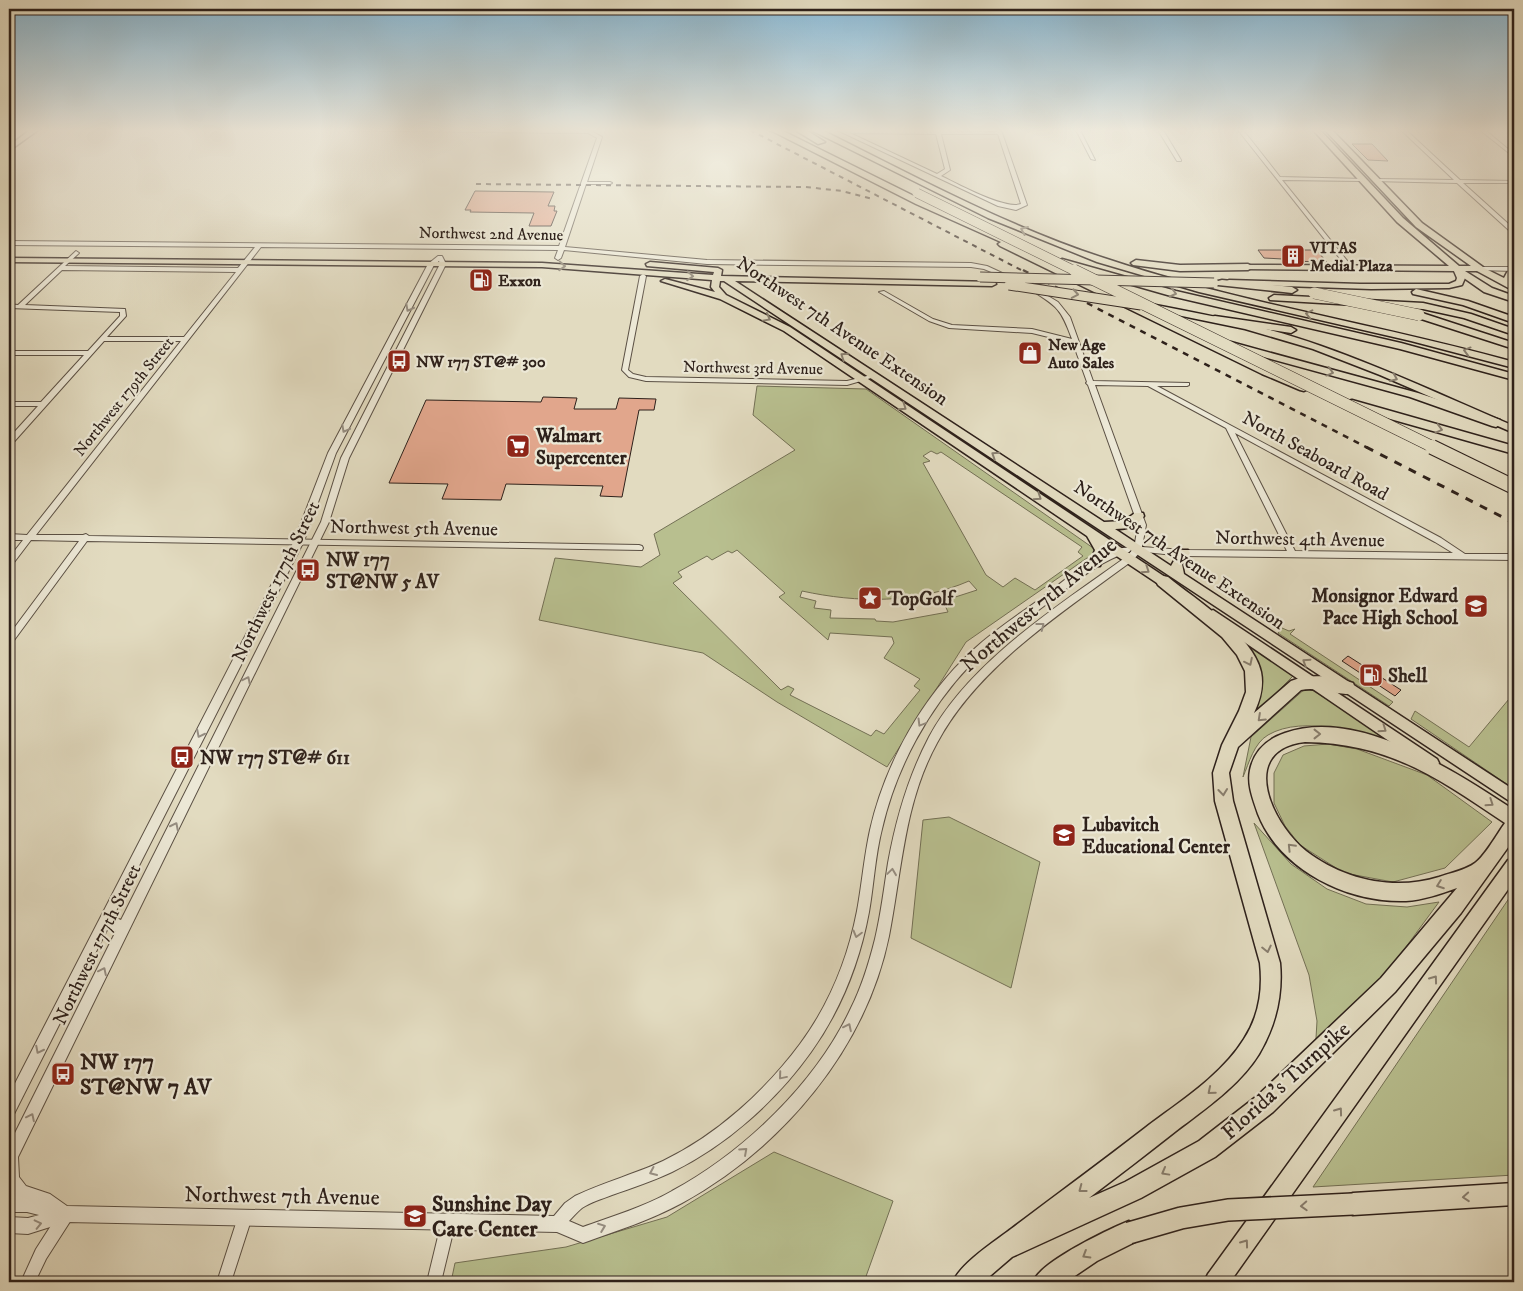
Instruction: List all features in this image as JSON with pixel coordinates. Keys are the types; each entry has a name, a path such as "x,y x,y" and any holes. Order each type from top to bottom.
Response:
{"highway":[{"path":"899,190 994,236 1052,258 1141,285 1428,353 1514,377"},
{"path":"915,190 1514,480"},
{"path":"916,190 1514,487"},
{"path":"940,190 1002,220 1120,267 1191,287 1438,344 1514,364"},
{"path":"994,236 1003,244 1266,372 1315,392 1370,410 1514,450"},
{"path":"1069,248 1252,294 1303,301 1390,303 1423,306 1467,316 1514,332"},
{"path":"1117,260 1174,268 1248,268"},
{"path":"1456,269 1514,289"},
{"path":"1456,269 1488,290 1514,300"},
{"path":"1480,269 1514,289"},
{"path":"1514,269 1508,277 1514,284"},
{"path":"1218,282 1314,293 1419,315 1514,346"},
{"path":"1216,319 1403,351 1428,353"},
{"path":"1166,323 1247,350 1414,396 1496,423"},
{"path":"1004,1249 1219,1084 1252,1046 1269,1007 1272,985 1270,963 1224,801 1221,772 1230,745 1247,712 1254,692 1254,671 1243,651 1226,633 1163,581"},
{"path":"1230,745 1296,685 1314,681 1347,688"},
{"path":"1485,867 1432,888 1405,892 1376,890 1350,884 1323,872 1304,859 1276,832 1263,808 1257,785 1260,763 1272,746 1291,736 1319,734 1350,736 1415,758 1466,787 1514,820"},
{"name":"Florida's Turnpike","path":"965,1282 1004,1249 1132,1190 1199,1154 1265,1104 1388,985 1485,867 1514,825"},
{"path":"1216,1282 1514,866"},
{"path":"1044,1282 1089,1253 1129,1233 1181,1218 1228,1210 1514,1194"}],"main road":[{"path":"717,274 980,277 1363,286 1453,286 1460,281 1456,269 1407,227 1372,190"},
{"path":"1385,190 1419,225 1480,269"},
{"path":"1407,227 1458,259 1480,269"},
{"path":"1425,269 1437,265 1430,248"},
{"name":"Northwest 2nd Avenue","path":"9,252 246,262 558,258 717,274 726,278 992,284 1062,292 1216,319 1283,336 1346,358 1514,430"},
{"name":"Northwest 2nd Avenue","path":"9,260 431,264 442,260 606,270 717,274"},
{"path":"1248,268 1480,269"},
{"path":"606,270 643,276 723,298"},
{"name":"Northwest 7th Avenue Extension","path":"717,274 716,289 723,298 787,329 1314,681 1466,787"},
{"name":"Northwest 7th Avenue Extension","path":"726,278 1514,798"},
{"path":"767,304 760,295 760,289 764,283 774,279"},
{"path":"1363,286 1447,298 1490,310 1514,320"},
{"path":"1102,526 1127,525 1138,516"},
{"path":"1090,532 1101,550 1096,563"},
{"path":"1179,577 1176,564 1184,553"}],"street":[{"path":"558,258 581,190"},
{"path":"965,190 1007,207 1016,208 1024,205 1019,190"},
{"path":"1289,190 1351,269"},
{"path":"1468,190 1514,232"},
{"name":"Northwest 2nd Avenue","path":"9,243 562,248 707,262 971,265"},
{"name":"Northwest 179th Street","path":"9,563 258,246"},
{"name":"Northwest 177th Street","path":"10,1158 316,541 329,512 345,458 442,260 444,247"},
{"path":"20,306 76,254"},
{"path":"61,268 246,262"},
{"name":"Northwest 177th Street","path":"9,1108 299,541 332,453 431,264"},
{"path":"971,265 998,271 1021,283 1062,310 1076,342 1089,383 1142,525 1138,549"},
{"path":"1480,269 1514,269"},
{"name":"Northwest 3rd Avenue","path":"643,276 626,370 631,376 646,379 838,383 863,380 875,376"},
{"path":"882,292 931,320 951,326 1032,330 1076,342"},
{"path":"9,306 123,310 123,316 9,442"},
{"path":"102,339 186,339"},
{"path":"9,352 89,354"},
{"path":"1089,383 1187,384"},
{"name":"North Seaboard Road","path":"1152,385 1438,540 1463,556"},
{"path":"9,404 43,404"},
{"path":"1228,425 1292,554"},
{"name":"Northwest 5th Avenue","path":"9,537 639,548"},
{"path":"9,641 86,537"},
{"name":"Northwest 4th Avenue","path":"1138,549 1184,553 1514,557"},
{"name":"Northwest 7th Avenue","path":"557,1224 578,1202 679,1161 729,1128 770,1091 800,1055 832,1004 851,960 863,913 876,829 890,784 927,713 965,663 983,647 1096,563 1118,551 1138,549"},
{"name":"Northwest 7th Avenue","path":"9,1204 27,1204 66,1214 449,1220 557,1224 583,1235 687,1191 736,1159 779,1120 816,1078 846,1032 867,986 882,940 894,854 911,788 933,740 956,704 996,662 1129,559 1138,549"},
{"path":"105,921 124,927"},
{"path":"10,1158 12,1178 21,1192 45,1199 66,1214 41,1254 28,1282"},
{"name":"Northwest 7th Avenue","path":"9,1225 28,1226 66,1214"},
{"path":"224,1282 245,1217"},
{"path":"434,1282 449,1220"}],"green space":[{"path":"757,386 866,389 1096,550 1093,558 1087,558 966,642 887,767 777,702 703,653 539,620 555,558 641,567 660,555 654,534 795,450 753,415","holes":["931,451 937,454 941,452 1082,547 1078,552 1083,556 1035,590 1015,578 1003,587 986,575 923,463 930,461 923,456","737,550 785,593 779,597 828,640 830,633 892,637 894,643 884,658 920,679 914,686 920,690 884,734 876,730 871,736 790,695 794,689 788,686 781,690 673,583 682,577 678,572 707,556 712,560 728,551 732,553","969,581 977,590 943,601 948,612 893,622 876,621 875,619 830,618 831,610 814,608 816,601 800,597 802,591 844,598 886,599 928,594 949,589"]},
{"path":"1282,628 1289,631 1295,629 1290,634 1393,702 1389,706 1278,633"},
{"path":"1251,646 1293,676 1254,715 1260,680 1250,650"},
{"path":"1307,687 1399,744 1334,728 1299,726 1282,729 1268,735 1259,743 1252,754 1243,777 1251,737"},
{"path":"1514,693 1514,789 1411,719 1415,711 1469,747"},
{"path":"1328,744 1357,749 1427,775 1492,822 1445,868 1393,882 1344,873 1300,845 1285,826 1274,803 1274,773 1283,755 1304,746"},
{"path":"949,817 1040,862 1011,988 911,938 923,820"},
{"path":"1254,823 1291,864 1327,889 1366,904 1407,907 1439,902 1314,1072 1317,1021 1309,975"},
{"path":"1514,891 1514,1175 1313,1187"},
{"path":"774,1152 893,1201 864,1282 451,1282 455,1263 566,1247 667,1217"}],"building":[{"path":"475,191 554,192 548,206 555,206 554,211 557,211 551,226 529,226 534,213 470,212 471,210 465,210"},
{"name":"VITAS Medial Plaza","path":"1258,250 1316,250 1327,262 1285,261 1283,259 1264,258"},
{"name":"Walmart Supercenter","path":"543,397 577,398 574,409 616,409 619,398 656,399 654,410 639,410 622,497 600,496 603,486 506,484 501,500 442,499 448,484 389,483 426,400 541,402"},
{"name":"Shell","path":"1348,656 1401,690 1395,696 1342,661"}],"railway":[{"path":"835,190 873,199"},
{"path":"867,190 1025,272"},
{"path":"1023,270 1368,448"},
{"path":"1366,447 1514,523"}],"place":[{"name":"VITAS Medial Plaza","path":"1293,256"},
{"name":"Exxon","path":"481,280"},
{"name":"New Age Auto Sales","path":"1030,353"},
{"name":"NW 177 ST@# 300","path":"399,361"},
{"name":"Walmart Supercenter","path":"518,446"},
{"name":"NW 177 ST@NW 5 AV","path":"308,570"},
{"name":"TopGolf","path":"870,598"},
{"name":"Monsignor Edward Pace High School","path":"1476,606"},
{"name":"Shell","path":"1371,675"},
{"name":"NW 177 ST@# 611","path":"182,757"},
{"name":"Lubavitch Educational Center","path":"1064,835"},
{"name":"NW 177 ST@NW 7 AV","path":"63,1074"},
{"name":"Sunshine Day Care Center","path":"415,1216"}]}
